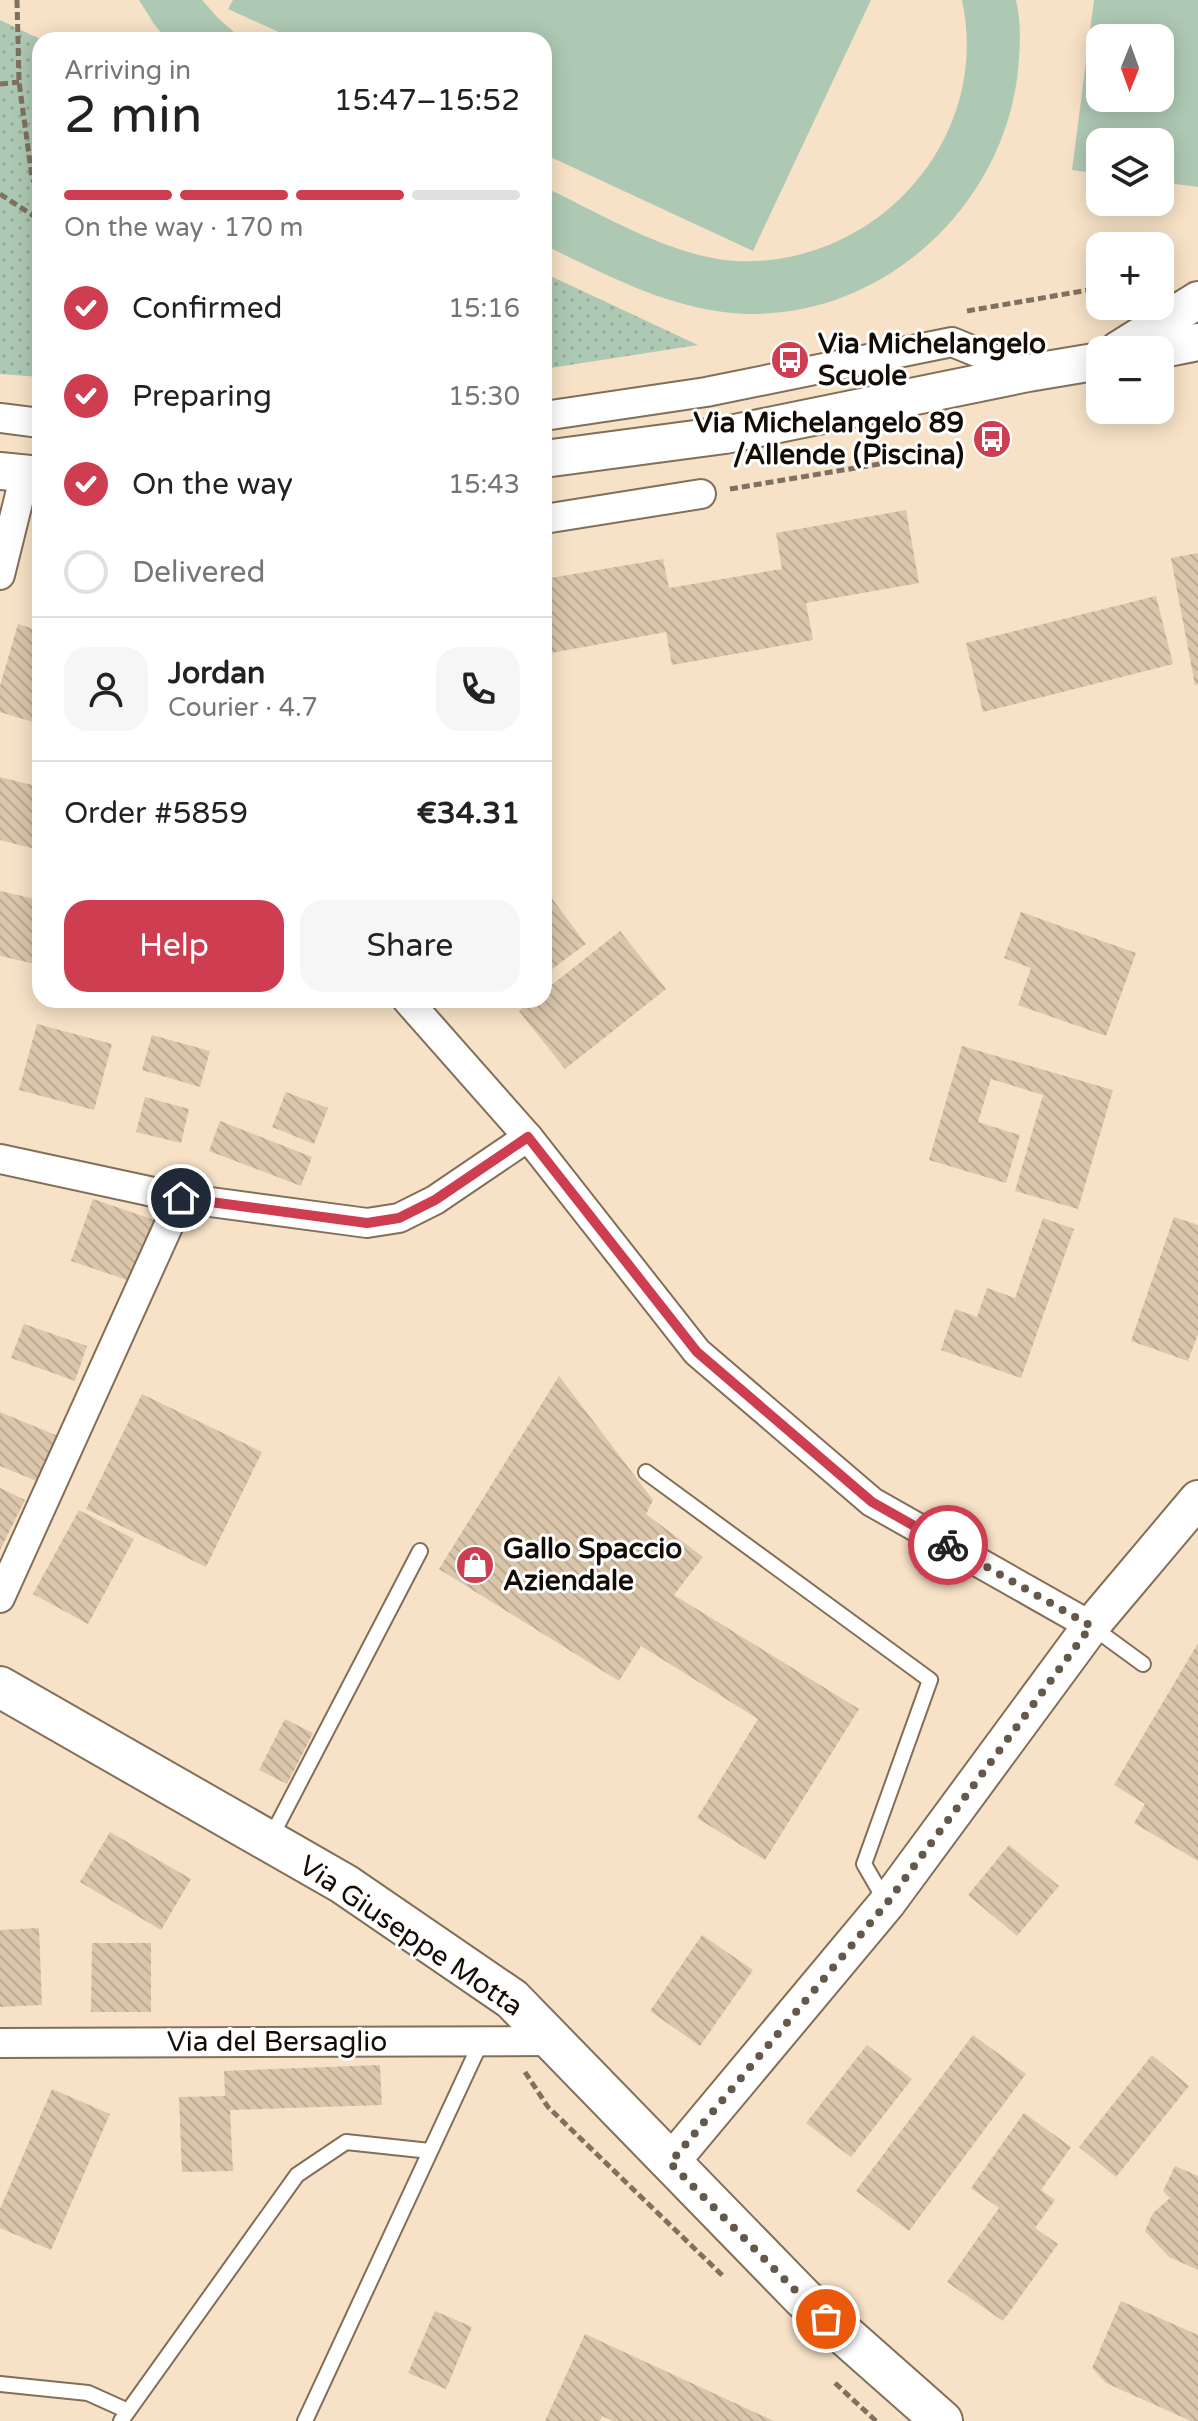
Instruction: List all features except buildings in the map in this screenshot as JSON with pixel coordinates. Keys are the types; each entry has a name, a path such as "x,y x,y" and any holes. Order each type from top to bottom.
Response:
{"main road":[{"name":"Via Giuseppe Motta","path":"0,1687 344,1884 512,1999 803,2298 942,2421"}],"street":[{"path":"1140,336 1198,300"},
{"path":"552,415 706,392 952,342 1028,373"},
{"path":"552,458 725,435 1086,363"},
{"path":"0,418 32,422"},
{"path":"0,575 22,473"},
{"path":"552,518 701,494"},
{"path":"414,1008 528,1137 697,1352 872,1502 1091,1626"},
{"path":"0,1159 181,1198 367,1223 399,1218 435,1200 528,1137"},
{"path":"0,1598 181,1198"},
{"path":"670,2163 887,1903 1091,1626 1194,1511"},
{"name":"Via del Bersaglio","path":"0,2043 554,2041"}],"lane":[{"path":"646,1472 930,1680 864,1864 887,1903"},
{"path":"269,1841 420,1551"},
{"path":"1091,1626 1143,1664"},
{"path":"305,2421 481,2042"},
{"path":"0,2384 88,2393 125,2416 297,2175 346,2142 430,2151"}],"path":[{"path":"17,0 19,82 32,177"},
{"path":"0,84 19,82"},
{"path":"0,194 32,215"},
{"path":"701,494 903,460"}],"green space":[{"path":"139,0 202,0 234,32 160,32"},
{"path":"233,0 871,0 753,251 552,158 552,32 278,32 228,9"},
{"path":"962,0 1016,0 1020,29 1017,79 1005,129 984,175 955,216 920,252 878,280 832,301 783,312 731,313 658,296 552,249 552,191 663,243 713,258 737,261 788,257 835,242 878,218 913,185 941,145 959,100 967,51"},
{"path":"1094,0 1198,0 1198,187 1174,184 1174,128 1086,128 1086,172 1072,170 1086,62 1086,112 1174,112 1174,24 1091,24"},
{"path":"0,20 32,35 32,376 0,374"},
{"path":"552,277 698,345 552,368"}],"way so far":[{"path":"826,2319 670,2163 887,1903 1091,1626 948,1545"}],"place":[{"name":"Via Michelangelo Scuole","path":"790,360"},
{"name":"Via Michelangelo 89 /Allende (Piscina)","path":"992,439"},
{"name":"Gallo Spaccio Aziendale","path":"475,1565"}],"route":[{"path":"181,1198 367,1223 399,1218 435,1200 528,1137 697,1352 872,1502 948,1545"}]}
